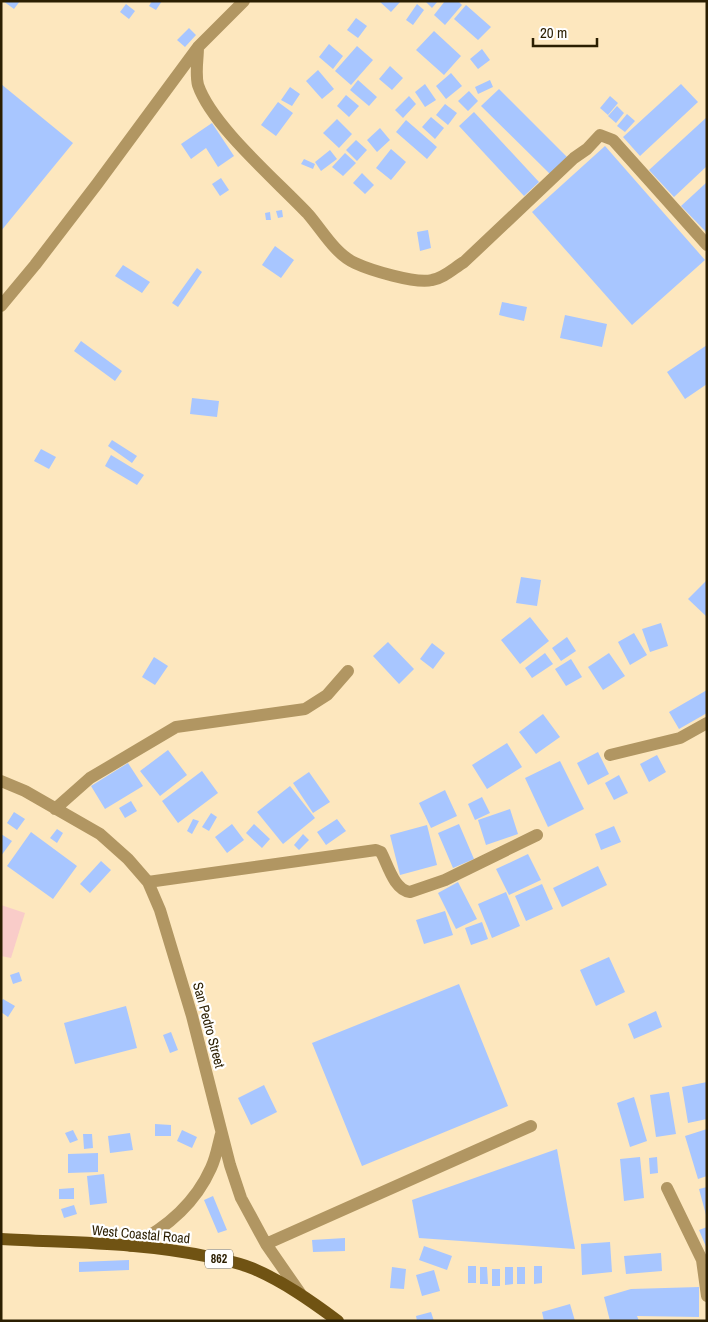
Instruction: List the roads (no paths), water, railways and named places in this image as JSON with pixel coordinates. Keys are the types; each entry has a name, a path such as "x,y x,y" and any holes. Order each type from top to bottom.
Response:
{"main road":[{"name":"West Coastal Road","path":"1,1239 131,1246 180,1251 253,1268 300,1293"},
{"name":"San Pedro Street","path":"300,1293 338,1321"}],"street":[{"path":"1,306 97,184 198,47 244,1"},
{"path":"198,47 198,84 217,117 327,236 337,251 354,263 418,281 431,281 444,275 464,262 574,158 588,149 600,136 613,140 707,246"},
{"path":"56,809 90,778 176,727 305,708 327,695 348,671"},
{"path":"610,755 680,738 707,723"},
{"name":"San Pedro Street","path":"1,781 25,791 100,834 148,882 160,910 192,1016 221,1134 241,1198 266,1244 300,1293"},
{"path":"148,882 376,850 381,852 398,886 410,892 445,880 537,835"},
{"path":"266,1244 531,1126"},
{"path":"131,1246 168,1224 192,1197 212,1167 221,1134"},
{"path":"667,1188 702,1260 707,1296"}]}
